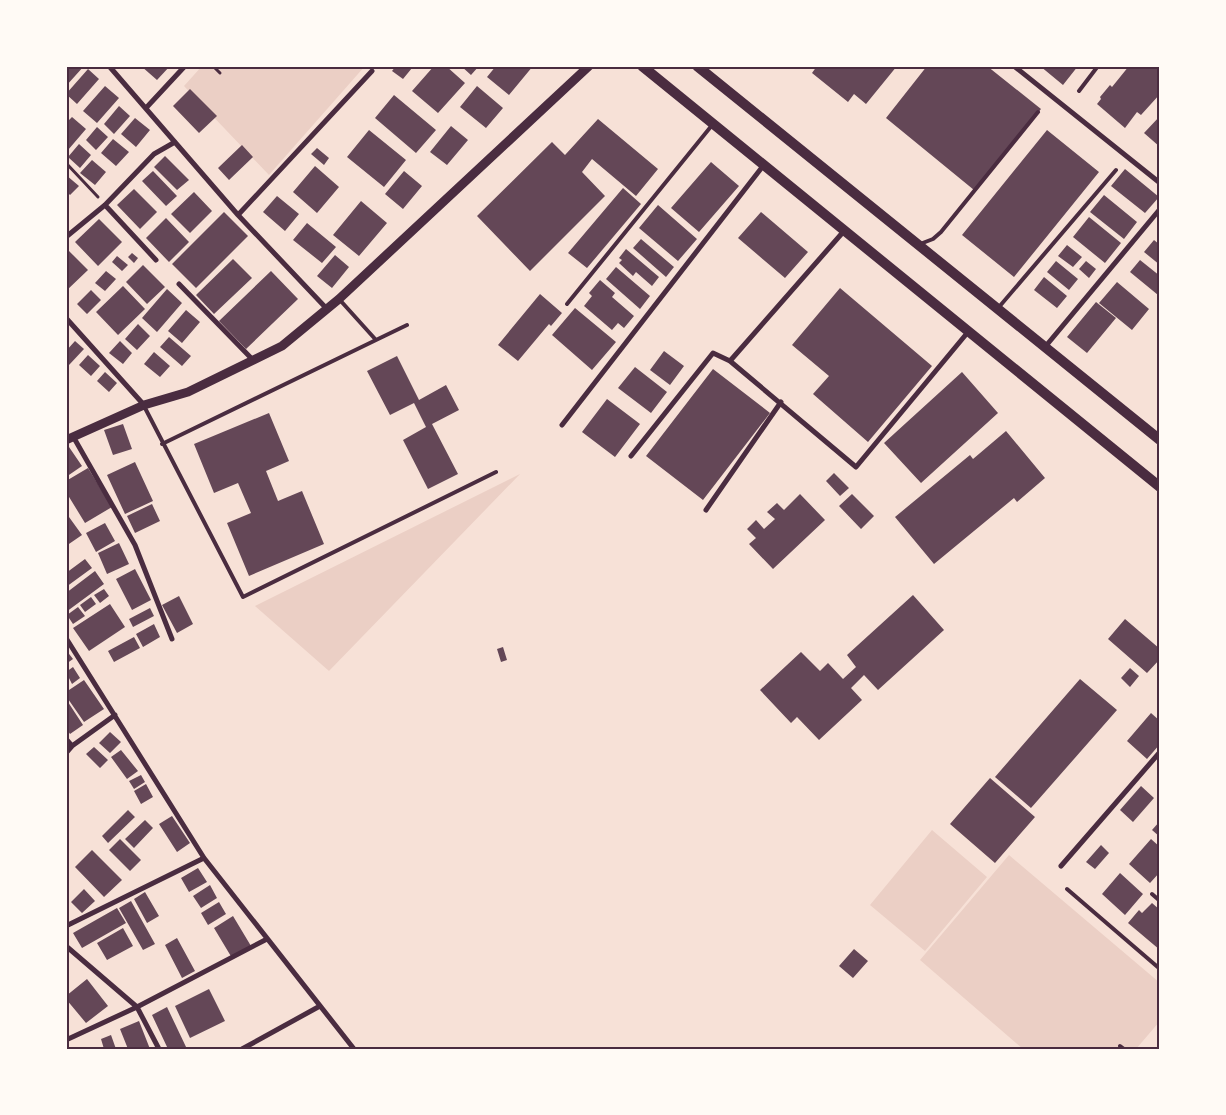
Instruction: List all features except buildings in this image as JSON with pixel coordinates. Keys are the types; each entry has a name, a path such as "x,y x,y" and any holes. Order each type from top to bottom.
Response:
{"main road":[{"path":"642,66 1160,487"},
{"path":"702,68 1160,440"}],"street":[{"path":"109,66 238,215 327,309"},
{"path":"146,108 185,66"},
{"path":"172,639 135,545 70,439 144,405 188,392 282,346 339,299 589,66"},
{"path":"1014,66 1160,183"},
{"path":"238,215 372,71"},
{"path":"66,236 105,205 154,154 175,142"},
{"path":"562,425 763,166"},
{"path":"105,205 156,260"},
{"path":"1045,347 1160,209"},
{"path":"730,361 844,231"},
{"path":"180,284 254,361"},
{"path":"66,318 144,405"},
{"path":"631,456 713,354 730,361 856,467 968,332"},
{"path":"706,510 781,402"},
{"path":"66,638 204,858 354,1049"},
{"path":"66,753 72,746 115,715"},
{"path":"66,739 72,746"},
{"path":"1061,866 1160,752"},
{"path":"66,926 204,858"},
{"path":"66,1040 137,1007 267,939"},
{"path":"66,946 137,1007 160,1049"},
{"path":"242,1049 320,1006"}],"lane":[{"path":"1078,91 1098,66"},
{"path":"918,244 933,239 941,232 1038,112"},
{"path":"566,304 713,124"},
{"path":"998,309 1116,170"},
{"path":"339,299 376,340"},
{"path":"162,444 407,325"},
{"path":"144,405 162,444 243,597 496,472"},
{"path":"1067,889 1160,969"},
{"path":"1152,894 1160,902"}],"path":[{"path":"213,66 220,73"},
{"path":"66,163 105,205"}],"shaded area":[{"path":"202,66 365,66 269,175 184,86"},
{"path":"520,474 329,671 255,606"},
{"path":"932,830 987,877 925,951 870,905"},
{"path":"1009,855 1160,983 1160,1021 1136,1049 1023,1049 920,960"}]}
